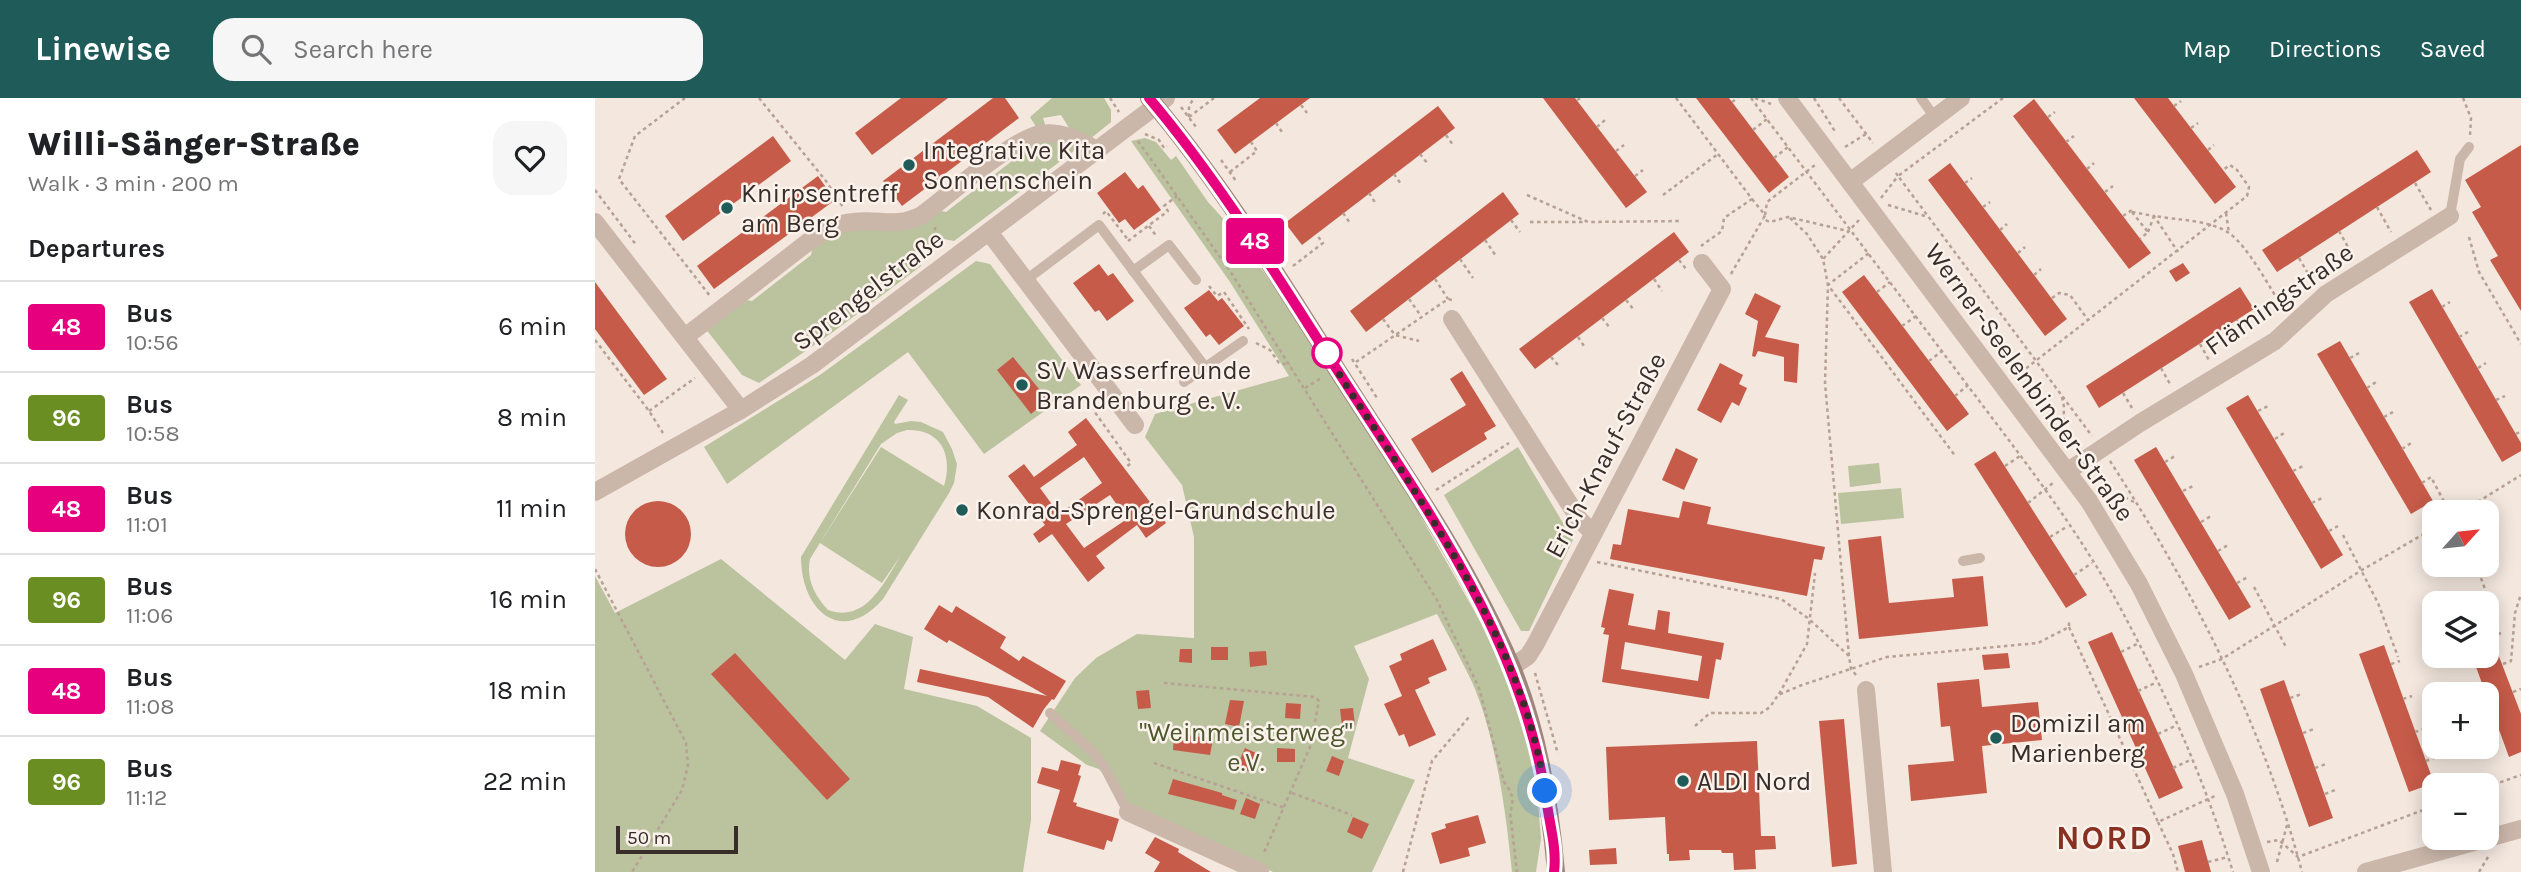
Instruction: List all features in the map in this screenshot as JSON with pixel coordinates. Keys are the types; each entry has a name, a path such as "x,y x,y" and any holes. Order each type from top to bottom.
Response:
{"main road":[{"path":"1157,101 1249,232 1431,516 1482,606 1512,667 1528,713 1542,771 1555,869"}],"street":[{"path":"1850,182 1961,98"},
{"name":"Sprengelstraße","path":"595,492 741,410 812,365 1129,127 1157,101"},
{"name":"Werner-Seelenbinder-Straße","path":"1783,106 1831,156 2004,385 2061,476 2139,584 2184,674 2216,746 2253,845 2268,870"},
{"path":"685,337 813,239 833,227 852,222 908,222 922,215 1021,141 1041,134 1073,138 1097,150"},
{"name":"Flämingstraße","path":"2061,476 2130,429 2275,341 2322,298 2444,220"},
{"path":"595,222 741,410"},
{"path":"989,232 1135,425"},
{"path":"1697,261 1722,289"},
{"name":"Erich-Knauf-Straße","path":"1512,667 1528,656 1535,645 1722,289"},
{"path":"1452,319 1579,519 1593,533"},
{"path":"1866,690 1883,872"},
{"path":"1128,812 1258,871"},
{"path":"2366,872 2521,829"}],"lane":[{"path":"1921,98 1935,118"},
{"path":"2444,220 2460,159 2469,147"},
{"path":"1026,280 1099,225 1205,367"},
{"path":"1133,271 1169,245 1196,280"},
{"path":"1184,382 1243,341"},
{"path":"1962,562 1980,558"},
{"path":"1050,713 1098,759 1128,812"}],"path":[{"path":"685,98 635,136 619,179 720,310"},
{"path":"759,98 826,181 852,222"},
{"path":"1195,98 1189,106 1189,117 1214,98"},
{"path":"1676,98 1770,222 1788,217 1849,230"},
{"path":"1732,102 1738,98"},
{"path":"1753,98 1783,106"},
{"path":"1753,98 1849,230 2046,490 2093,562 2115,598 2177,725 2233,872"},
{"path":"1839,98 1883,156"},
{"path":"1823,259 1898,176 2003,98"},
{"path":"2463,98 2471,118 2469,147"},
{"path":"2174,106 2181,101"},
{"path":"1301,105 1307,113"},
{"path":"2048,117 2055,112"},
{"path":"1753,130 1767,119"},
{"path":"1597,127 1605,120"},
{"path":"1276,123 1282,132"},
{"path":"2191,128 2198,123"},
{"path":"1129,127 1232,274 1424,578 1451,626 1479,688 1504,782 1514,803 1510,812 1517,872"},
{"path":"1722,289 1764,217 1767,202 1806,171 1866,134"},
{"path":"1446,135 1453,145"},
{"path":"2066,142 2074,136"},
{"path":"1230,172 1257,151 1251,142"},
{"path":"1616,151 1624,145"},
{"path":"2208,150 2214,145"},
{"path":"1774,158 1788,147"},
{"path":"1420,154 1428,164"},
{"path":"1663,195 1718,154"},
{"path":"2087,169 2094,163"},
{"path":"2004,385 2246,197 2249,187 2237,170 2230,165 2223,170"},
{"path":"1635,176 1643,170"},
{"path":"1394,174 1401,184"},
{"path":"1898,176 2062,396"},
{"path":"1965,183 1972,178"},
{"path":"2415,183 2444,220"},
{"path":"2105,192 2113,186"},
{"path":"1369,193 1376,204"},
{"path":"1528,195 1588,222"},
{"path":"1124,244 1168,211 1164,206 1177,196"},
{"path":"1679,260 1697,261 1722,231 1724,218 1752,199"},
{"path":"1983,207 1990,202"},
{"path":"2377,207 2400,247"},
{"path":"2123,216 2131,211"},
{"path":"2148,232 2132,212 2210,226 2229,233 2243,248 2293,325"},
{"path":"1343,213 1350,223"},
{"path":"2226,213 2229,233"},
{"path":"2140,239 2148,232 2154,216"},
{"path":"2154,216 2178,252"},
{"path":"1788,217 1807,234 1823,259 1828,285 1825,383 1851,668"},
{"path":"935,219 935,243"},
{"path":"1511,220 1520,232"},
{"path":"1530,222 1682,221"},
{"path":"2000,230 2007,224"},
{"path":"2340,232 2362,271"},
{"path":"1292,267 1322,243 1315,234"},
{"path":"2469,237 2479,272 2521,344"},
{"path":"1485,240 1496,256"},
{"path":"2018,253 2025,247"},
{"path":"1828,285 1868,253"},
{"path":"2299,258 2322,298"},
{"path":"1460,259 1473,278"},
{"path":"2034,275 2041,269"},
{"path":"1196,280 1203,278 1217,296 1224,292 1250,330 1248,338 1270,350 1279,363 1290,365"},
{"path":"1355,363 1450,299 1435,279"},
{"path":"1654,279 1662,290"},
{"path":"1877,292 1890,282"},
{"path":"1828,285 1956,457"},
{"path":"2052,298 2059,293 2070,295 2088,320"},
{"path":"1409,299 1422,317"},
{"path":"1626,300 1634,310"},
{"path":"2442,307 2451,302"},
{"path":"1902,326 1916,316"},
{"path":"1602,318 1610,328"},
{"path":"1383,319 1395,335 1419,341"},
{"path":"2237,320 2257,352"},
{"path":"2459,337 2468,332"},
{"path":"1578,337 1584,346"},
{"path":"595,340 649,411 673,449"},
{"path":"1929,361 1942,351"},
{"path":"2350,358 2359,353"},
{"path":"1552,357 1558,366"},
{"path":"2478,368 2486,363"},
{"path":"649,411 708,368"},
{"path":"2367,388 2376,383"},
{"path":"1955,396 1968,385"},
{"path":"2496,400 2505,396"},
{"path":"2258,411 2268,406"},
{"path":"2384,417 2393,412"},
{"path":"2516,434 2521,431"},
{"path":"1436,490 1524,433"},
{"path":"2275,439 2284,433"},
{"path":"2402,449 2411,443"},
{"path":"2005,466 2021,456"},
{"path":"2165,462 2175,456"},
{"path":"2293,471 2303,466"},
{"path":"2480,500 2521,475"},
{"path":"2028,503 2061,476"},
{"path":"2422,483 2431,477 2443,500"},
{"path":"2183,491 2193,486"},
{"path":"2312,503 2322,498"},
{"path":"2137,504 2195,604 2222,659 2288,822 2302,872"},
{"path":"2201,522 2211,516"},
{"path":"2050,537 2069,525"},
{"path":"2329,531 2338,526"},
{"path":"2343,535 2378,603 2399,659 2391,664"},
{"path":"2184,674 2222,659 2422,535"},
{"path":"2218,551 2228,545"},
{"path":"2074,575 2093,562"},
{"path":"1599,563 1781,599 1809,619 1849,656"},
{"path":"595,569 686,743 688,765 682,790 632,872"},
{"path":"1695,726 1710,713 1761,713 1770,707 1807,644 1815,573"},
{"path":"2237,583 2248,577"},
{"path":"2254,587 2286,646"},
{"path":"2503,664 2511,660 2515,613 2521,594"},
{"path":"2069,621 2069,627 2173,854 2178,872"},
{"path":"1778,695 1887,657 2038,643 2069,627"},
{"path":"2121,652 2138,643"},
{"path":"2138,691 2157,682"},
{"path":"1164,683 1315,697 1319,701 1310,747 1258,871"},
{"path":"2513,692 2521,689"},
{"path":"2290,698 2302,694"},
{"path":"2403,699 2412,696"},
{"path":"1402,872 1432,761 1469,717"},
{"path":"2158,734 2177,725"},
{"path":"2303,733 2314,729"},
{"path":"2415,732 2422,730"},
{"path":"2173,768 2192,759"},
{"path":"2426,761 2431,759"},
{"path":"1154,763 1285,808"},
{"path":"2315,768 2326,764"},
{"path":"2499,783 2521,775"},
{"path":"2325,794 2335,790"},
{"path":"1292,793 1352,814"},
{"path":"2158,822 2217,794 2221,806"},
{"path":"2298,857 2422,810"},
{"path":"2268,870 2282,842 2288,822"},
{"path":"2208,862 2253,845 2279,840 2298,857"}],"green space":[{"path":"1052,98 1104,98 1111,110 1111,122 1090,139 1071,131 1061,115 1043,118 1046,127 1038,130 1030,117"},
{"path":"1042,138 1078,148 954,241 944,239 923,250 921,266 759,383 742,375 705,328 741,299 752,301 811,255 813,244 832,233 937,210 946,212 1012,161 1014,152"},
{"name":"\"Weinmeisterweg\" e.V.","path":"1145,138 1156,142 1171,160 1176,156 1272,284 1404,487 1488,635 1514,696 1529,742 1536,778 1541,839 1536,872 1512,872 1503,800 1488,726 1472,682 1437,614 1354,646 1369,679 1348,758 1415,780 1372,872 1273,872 1128,805 1099,769 1087,765 1040,731 1075,678 1096,658 1137,634 1194,638 1194,537 1182,485 1145,437 1155,414 1289,376 1230,282 1131,141"},
{"path":"976,261 990,264 1081,385 984,454 908,352 727,484 704,447 820,375"},
{"path":"899,395 908,400 895,424 921,422 943,432 957,464 954,483 949,493 883,599 867,613 852,620 839,621 826,616 808,593 801,557","holes":["919,431 929,434 942,446 947,464 944,486 881,447 820,543 882,583 901,555 881,588 864,606 841,613 828,610 812,586 810,559 881,444 897,433"]},
{"path":"1518,447 1573,540 1529,631 1521,631 1444,495"},
{"path":"1879,463 1881,483 1850,487 1848,466"},
{"path":"1901,488 1904,518 1841,524 1838,493"},
{"path":"721,559 845,660 875,624 913,637 904,689 977,706 1031,738 1031,820 1023,872 595,872 595,576 615,613"}],"building":[{"path":"901,98 948,98 872,155 855,133"},
{"path":"993,98 1005,98 1019,118 902,206 883,181"},
{"path":"1260,98 1310,98 1235,154 1217,130"},
{"path":"1543,98 1575,98 1647,192 1626,208"},
{"path":"1696,98 1729,98 1789,177 1769,193"},
{"path":"2134,98 2168,98 2236,187 2215,204"},
{"path":"2034,99 2151,253 2129,269 2013,116"},
{"path":"1438,106 1455,128 1302,245 1285,223"},
{"path":"773,136 791,161 683,241 665,216"},
{"path":"2521,145 2521,311 2490,260 2498,256 2472,212 2481,207 2465,180"},
{"path":"2417,150 2431,172 2277,272 2262,250"},
{"path":"1950,163 2067,319 2045,336 1928,180"},
{"path":"1125,172 1138,189 1143,185 1161,210 1134,230 1125,219 1119,223 1097,193"},
{"path":"818,176 835,200 714,289 697,266"},
{"path":"1503,192 1519,214 1366,332 1350,311"},
{"path":"1674,232 1689,252 1535,369 1519,349"},
{"path":"2183,263 2190,273 2176,282 2169,271"},
{"path":"1099,264 1108,276 1113,273 1134,301 1107,321 1099,310 1095,312 1073,283"},
{"path":"1864,275 1969,414 1947,431 1842,292"},
{"path":"595,282 667,379 644,395 595,329"},
{"path":"2240,287 2254,309 2099,408 2086,386"},
{"path":"2432,289 2521,443 2521,451 2502,462 2409,302"},
{"path":"1209,290 1218,301 1222,298 1244,326 1219,345 1210,334 1206,337 1184,308"},
{"path":"1755,293 1781,306 1765,337 1799,344 1797,383 1784,381 1784,357 1758,351 1755,357 1752,356 1758,321 1745,314"},
{"path":"2340,341 2432,500 2422,500 2422,508 2411,514 2317,354"},
{"name":"SV Wasserfreunde Brandenburg e. V.","path":"1013,357 1048,400 1031,414 997,370"},
{"path":"1720,363 1743,375 1739,384 1747,388 1739,406 1732,402 1721,423 1697,410"},
{"path":"1462,371 1496,426 1484,433 1487,439 1432,473 1411,439 1466,405 1450,379"},
{"path":"2248,395 2343,555 2321,569 2226,408"},
{"path":"1086,418 1166,523 1146,538 1137,525 1096,556 1105,568 1088,582 1052,534 1039,543 1033,534 1045,525 1008,476 1024,464 1034,477 1077,445 1068,432","holes":["1084,457 1102,483 1059,514 1040,488","1110,495 1127,519 1084,548 1066,524"]},
{"path":"2156,447 2251,607 2229,620 2134,460"},
{"path":"1676,448 1698,459 1684,490 1662,480"},
{"path":"1995,451 2087,595 2066,608 1974,464"},
{"path":"658,501 681,511 691,534 681,557 658,567 635,557 625,534 635,511"},
{"path":"1683,501 1711,507 1707,524 1825,547 1822,560 1814,559 1807,596 1610,559 1613,544 1621,545 1628,509 1679,518"},
{"path":"1881,536 1889,603 1954,597 1952,579 1983,576 1988,626 1859,639 1848,540"},
{"path":"1609,589 1634,594 1628,625 1655,630 1658,610 1670,612 1668,633 1724,643 1721,660 1716,659 1709,699 1602,682 1609,635 1603,634 1605,628 1601,627","holes":["1625,642 1702,656 1698,681 1621,669"]},
{"path":"939,605 952,613 956,606 1006,637 1000,648 1019,661 1023,656 1066,681 1033,728 988,697 917,682 920,669 1047,696 949,640 947,643 924,629"},
{"path":"2112,632 2183,788 2159,799 2088,642"},
{"path":"1433,639 1447,670 1428,678 1430,683 1415,690 1436,735 1409,747 1404,734 1399,736 1384,704 1402,696 1389,666 1402,660 1400,654"},
{"path":"2384,645 2422,750 2422,759 2425,759 2430,773 2422,773 2422,787 2409,792 2359,654"},
{"path":"1211,647 1228,647 1228,660 1211,660"},
{"path":"1180,649 1192,649 1192,663 1179,662"},
{"path":"1266,651 1267,665 1250,667 1249,652"},
{"path":"735,653 850,779 827,800 711,674"},
{"path":"2008,653 2010,668 1984,670 1982,655"},
{"path":"2499,656 2521,714 2521,752 2509,757 2499,730 2499,682 2482,682 2476,668 2499,668"},
{"name":"Domizil am Marienberg","path":"1979,679 1982,707 2038,702 2042,740 1982,746 1987,793 1911,801 1908,765 1954,761 1950,726 1941,727 1937,683"},
{"path":"2284,680 2333,818 2309,827 2260,689"},
{"path":"1149,690 1151,708 1138,709 1136,691"},
{"path":"1230,700 1244,701 1239,727 1225,724"},
{"path":"1286,703 1301,704 1300,719 1285,718"},
{"path":"1353,708 1355,725 1342,726 1340,709"},
{"path":"1844,719 1857,864 1832,867 1819,721"},
{"path":"1174,733 1213,739 1210,755 1173,750"},
{"name":"ALDI Nord","path":"1757,741 1761,836 1775,836 1776,849 1755,850 1756,869 1734,870 1733,853 1722,853 1721,850 1689,850 1690,860 1669,861 1665,817 1609,820 1606,747"},
{"path":"1245,748 1258,754 1250,772 1237,766"},
{"path":"1277,748 1295,749 1295,762 1277,762"},
{"path":"1332,756 1344,761 1339,776 1326,771"},
{"path":"1061,760 1081,765 1078,775 1081,776 1073,802 1077,803 1076,806 1119,819 1112,842 1107,840 1104,850 1047,833 1060,790 1037,783 1042,767 1058,771"},
{"path":"1173,779 1237,800 1234,810 1168,794"},
{"path":"1246,798 1260,804 1255,819 1240,814"},
{"path":"1478,815 1486,843 1468,848 1470,856 1440,864 1431,833 1446,828 1445,824"},
{"path":"1353,817 1369,824 1362,839 1347,832"},
{"path":"1155,837 1179,849 1178,852 1211,872 1154,872 1160,862 1145,853"},
{"path":"2202,840 2211,872 2185,872 2178,846"},
{"path":"1616,848 1617,864 1590,865 1589,850"}],"bus line":[{"name":"48","path":"1149,98 1180,136 1260,249 1431,516 1482,606 1512,667 1528,713 1542,771 1554,872"}],"place":[{"name":"Integrative Kita Sonnenschein","path":"909,165"},
{"name":"Knirpsentreff am Berg","path":"727,208"},
{"name":"SV Wasserfreunde Brandenburg e. V.","path":"1022,385"},
{"name":"Konrad-Sprengel-Grundschule","path":"962,510"},
{"name":"Domizil am Marienberg","path":"1996,738"},
{"name":"ALDI Nord","path":"1683,781"}],"district":[{"name":"NORD","path":"2105,837"}],"route":[{"path":"1327,353 1431,516 1497,635 1512,667 1528,713 1545,791"}]}
